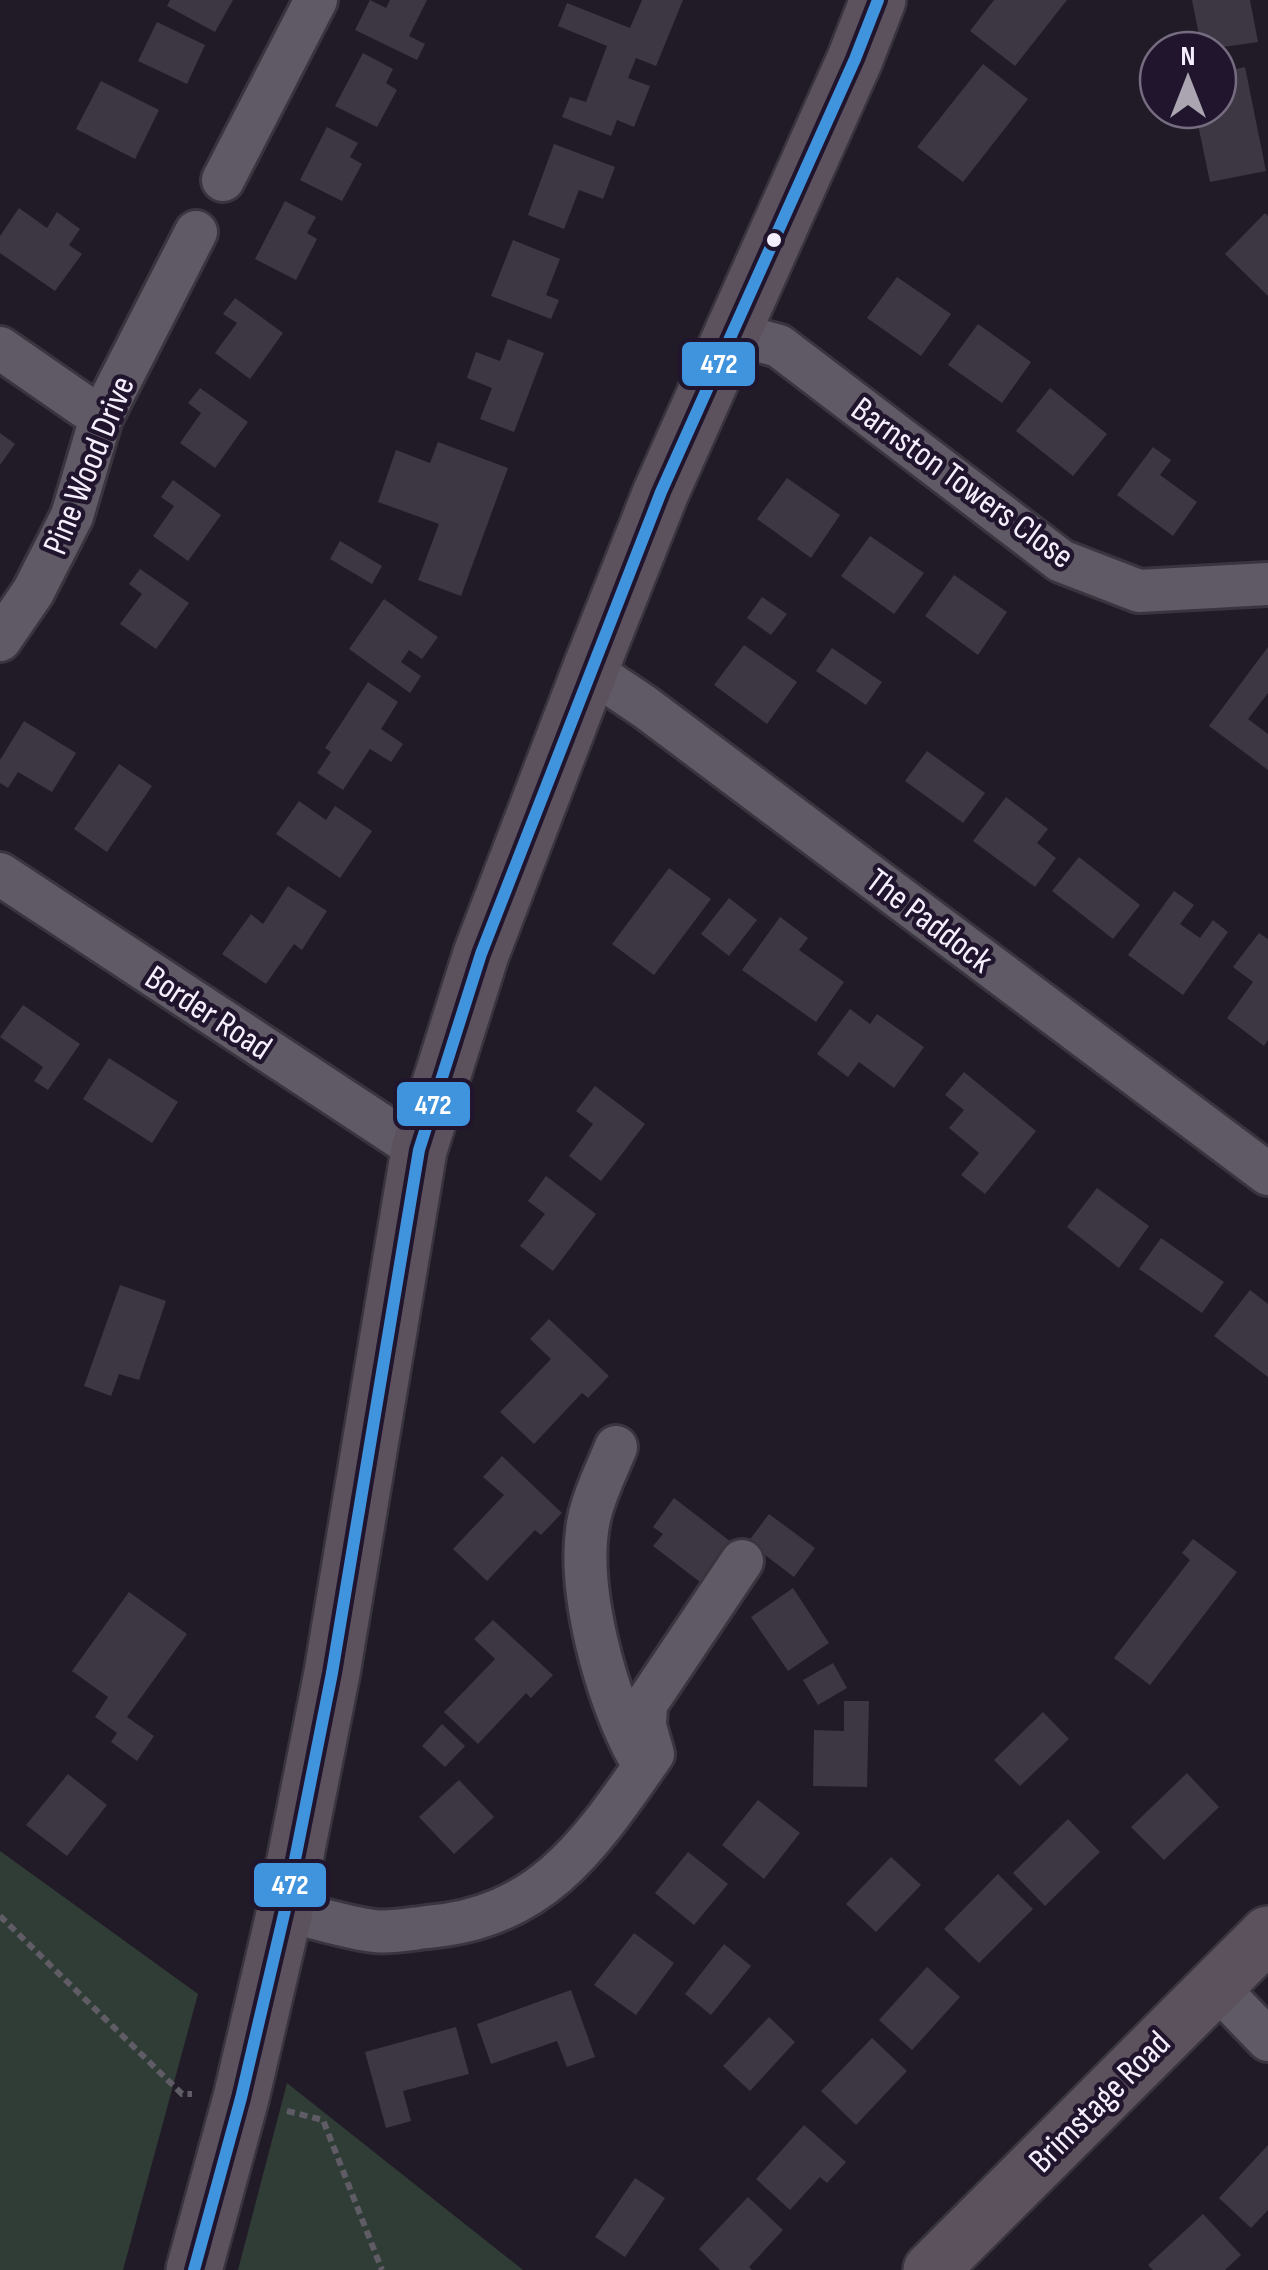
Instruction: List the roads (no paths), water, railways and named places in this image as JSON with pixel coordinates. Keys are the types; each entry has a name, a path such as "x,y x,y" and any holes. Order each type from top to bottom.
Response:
{"main road":[{"path":"194,2270 241,2098 285,1910 332,1673 418,1150 481,954 661,492 878,0"},
{"name":"Brimstage Road","path":"932,2270 1268,1934"}],"street":[{"path":"224,180 316,0"},
{"name":"Pine Wood Drive","path":"0,640 33,592 72,516 101,418 196,232"},
{"name":"Barnston Towers Close","path":"732,332 779,346 1061,562 1139,591 1268,584"},
{"path":"0,348 101,418"},
{"name":"The Paddock","path":"590,670 645,707 1268,1174"},
{"name":"Border Road","path":"0,874 418,1150"},
{"path":"616,1446 589,1517 585,1570 615,1708 649,1760"},
{"path":"285,1910 377,1932 452,1925 504,1908 546,1885 586,1847 649,1760 652,1744 644,1726 646,1704 742,1561"},
{"path":"1214,1985 1268,2040"}]}
